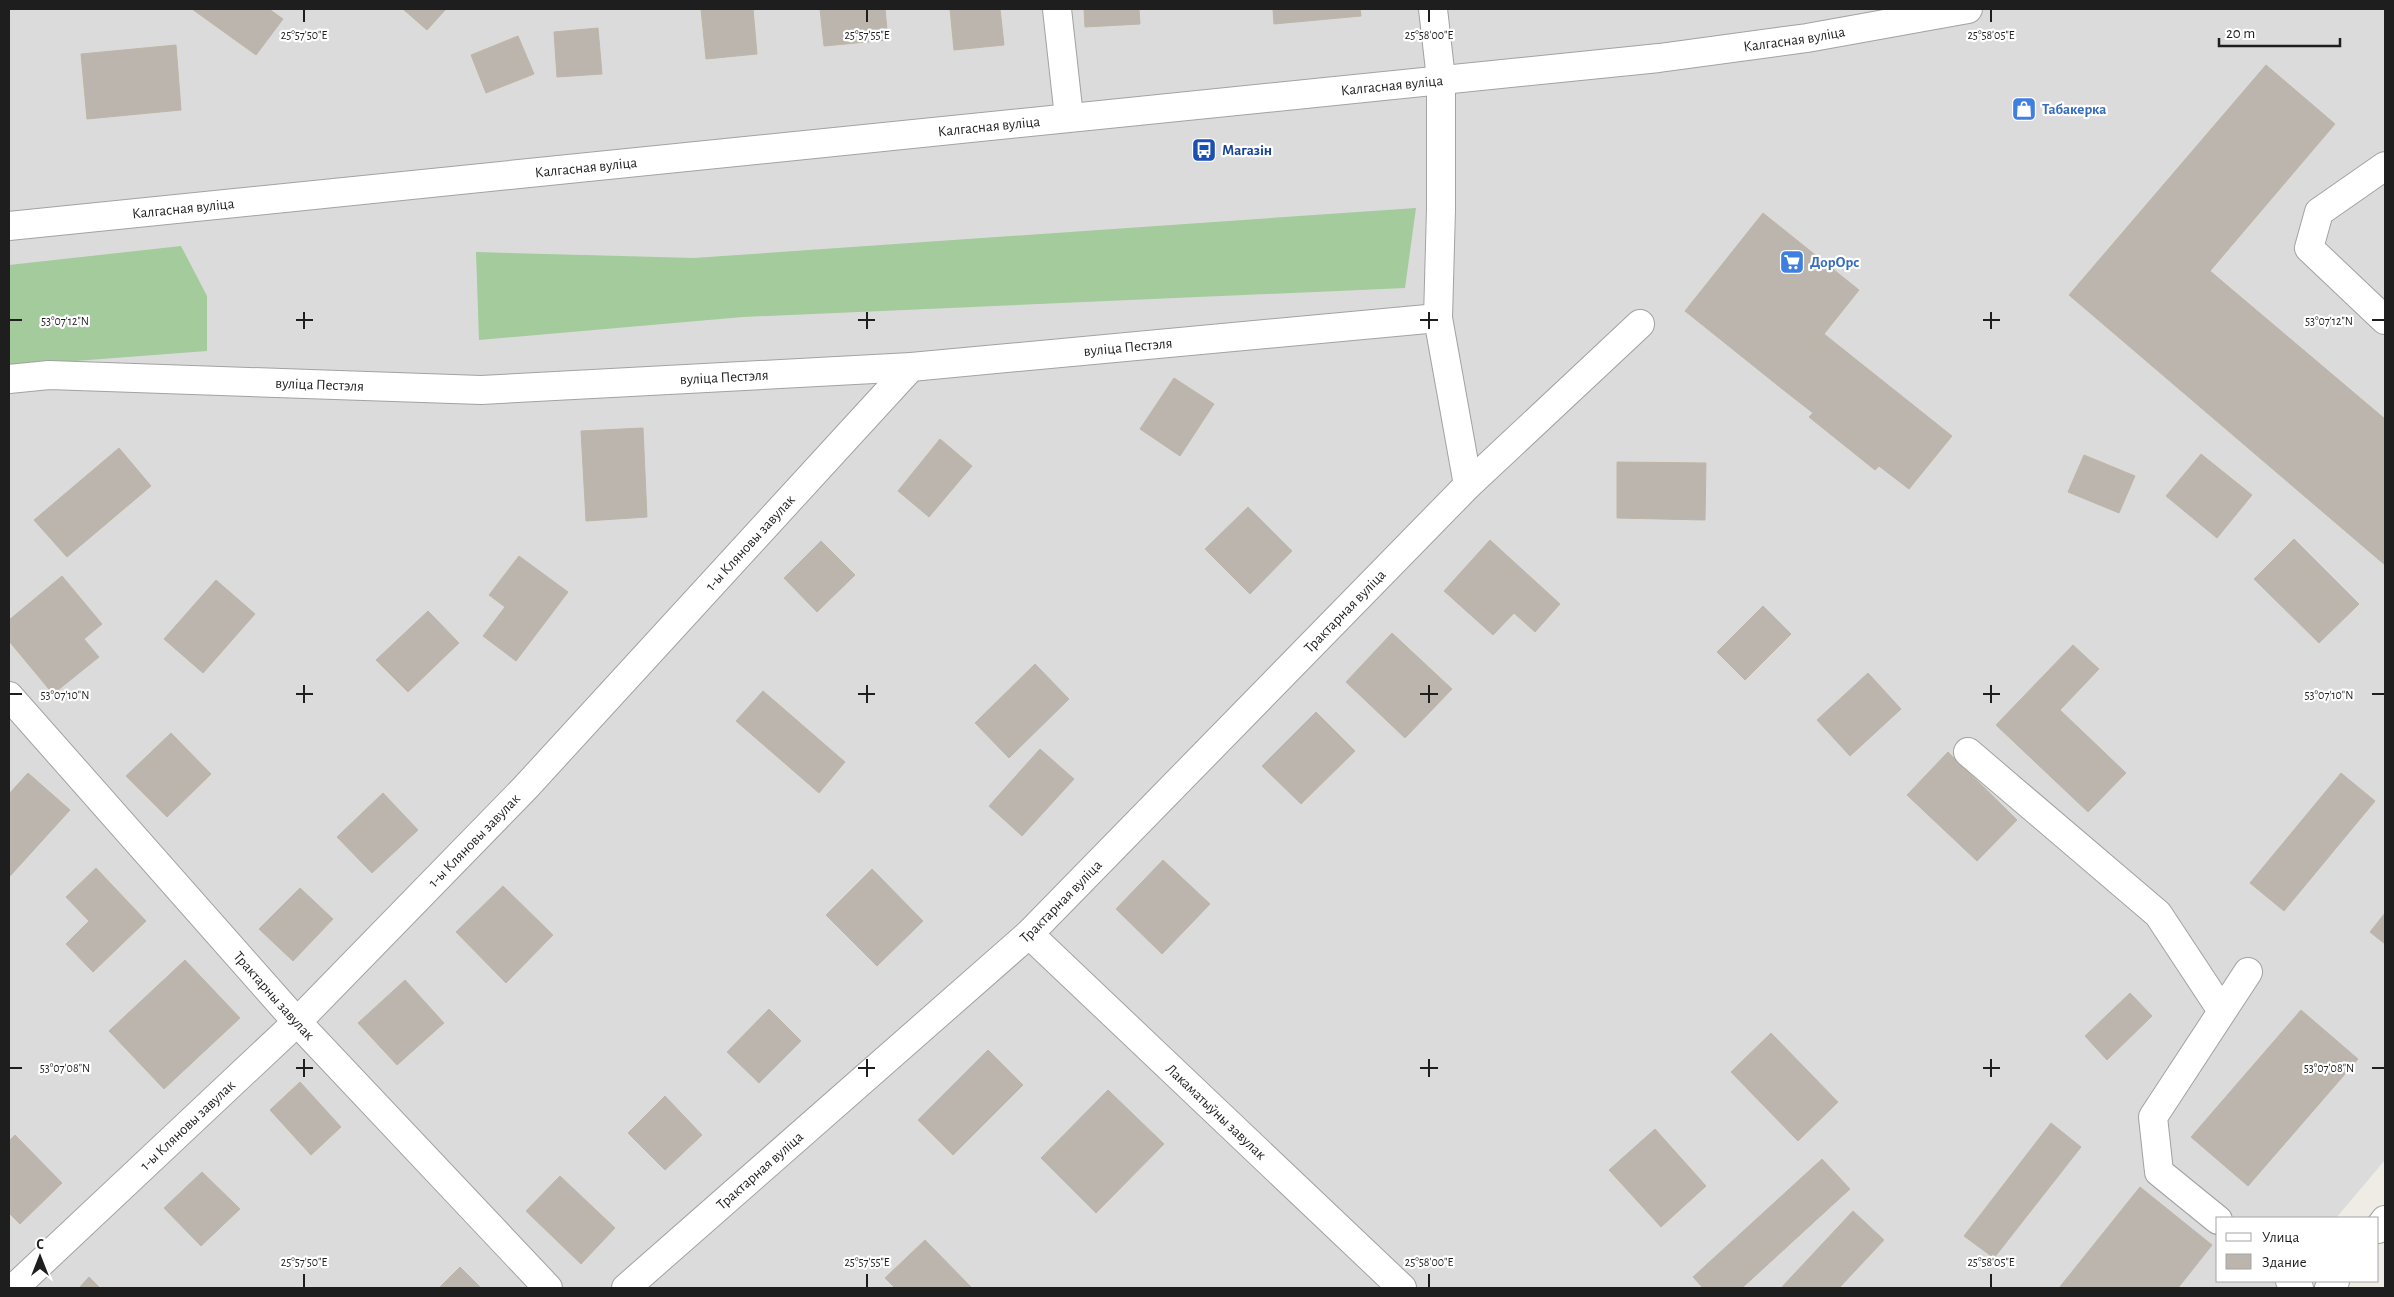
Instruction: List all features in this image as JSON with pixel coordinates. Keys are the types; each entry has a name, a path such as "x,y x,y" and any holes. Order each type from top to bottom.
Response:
{"street":[{"path":"1057,9 1069,117"},
{"path":"1432,9 1441,79 1441,209 1438,318 1468,485"},
{"name":"Калгасная вуліца","path":"9,226 1659,58 1807,38 1968,9"},
{"path":"2385,166 2320,212 2308,248 2385,320"},
{"name":"вуліца Пестэля","path":"9,380 49,376 481,390 911,367 1438,318"},
{"name":"Трактарная вуліца","path":"626,1288 1029,934 1468,485 1640,324"},
{"name":"1-ы Кляновы завулак","path":"14,1288 297,1022 526,788 911,367"},
{"name":"Трактарны завулак","path":"9,696 297,1022 548,1288"},
{"path":"1968,752 2158,914 2222,1012"},
{"name":"Лакаматыўны завулак","path":"1029,934 1402,1288"},
{"path":"2216,1218 2159,1172 2154,1117 2248,972"},
{"path":"9,1283 14,1288"}],"shaded area":[{"path":"9,9 2385,9 2385,1160 2337,1217 2216,1217 2216,1282 2282,1282 2277,1288 9,1288"}],"green space":[{"path":"1416,208 1405,288 743,317 479,340 476,252 694,258"},
{"path":"181,246 207,296 207,351 9,366 9,265"}],"building":[{"path":"192,9 269,9 283,19 256,55"},
{"path":"403,9 446,9 427,30"},
{"path":"701,9 753,9 757,54 706,59"},
{"path":"820,9 885,9 888,40 824,46"},
{"path":"950,9 1000,9 1004,45 954,50"},
{"path":"1084,9 1139,9 1140,24 1085,27"},
{"path":"1273,9 1360,9 1361,16 1274,24"},
{"path":"598,28 602,74 557,77 554,32"},
{"path":"518,36 534,74 486,93 471,55"},
{"path":"176,45 181,110 87,119 81,54"},
{"path":"2266,65 2335,124 2210,271 2385,419 2385,565 2069,295"},
{"path":"1763,213 1859,290 1781,388 1685,311"},
{"path":"1824,334 1952,436 1909,489 1879,466 1875,470 1809,417 1813,413 1781,388"},
{"path":"1174,378 1214,404 1180,456 1140,429"},
{"path":"643,428 647,517 586,521 581,431"},
{"path":"940,439 972,466 929,517 898,491"},
{"path":"119,448 151,486 67,557 34,520"},
{"path":"2201,454 2252,495 2217,538 2166,496"},
{"path":"2084,455 2135,476 2119,513 2068,492"},
{"path":"1617,462 1706,463 1705,520 1617,518"},
{"path":"1248,507 1292,551 1250,594 1205,549"},
{"path":"2294,539 2359,604 2319,643 2254,579"},
{"path":"1490,540 1560,604 1535,632 1514,613 1493,635 1444,591"},
{"path":"821,541 855,575 817,612 784,578"},
{"path":"519,556 568,592 516,661 483,636 505,607 489,595"},
{"path":"62,576 102,624 84,639 99,657 53,694 9,641 9,620"},
{"path":"216,580 255,614 203,673 164,639"},
{"path":"1763,606 1791,634 1745,680 1717,652"},
{"path":"428,611 459,643 408,692 376,660"},
{"path":"1392,633 1452,689 1405,738 1346,682"},
{"path":"2073,645 2099,669 2060,710 2126,773 2088,812 1996,725"},
{"path":"1035,664 1069,699 1009,758 975,723"},
{"path":"1868,673 1901,709 1850,756 1817,720"},
{"path":"763,691 845,762 819,793 736,721"},
{"path":"1316,712 1355,751 1301,804 1262,766"},
{"path":"171,733 211,774 167,817 126,776"},
{"path":"1040,749 1074,779 1022,836 989,806"},
{"path":"1948,752 2017,820 1977,861 1907,795"},
{"path":"28,773 70,810 10,876 9,794"},
{"path":"2341,773 2375,801 2284,911 2250,883"},
{"path":"383,793 418,830 372,873 337,837"},
{"path":"1163,860 1210,904 1162,954 1116,909"},
{"path":"96,868 146,921 93,972 66,944 89,921 66,897"},
{"path":"872,869 923,921 877,966 826,915"},
{"path":"503,886 553,935 506,983 456,932"},
{"path":"300,888 333,919 293,961 259,929"},
{"path":"2385,913 2385,944 2370,932"},
{"path":"185,960 240,1018 164,1089 109,1031"},
{"path":"405,980 444,1023 397,1065 358,1023"},
{"path":"2130,993 2152,1016 2107,1060 2085,1036"},
{"path":"769,1009 801,1041 759,1083 727,1052"},
{"path":"2301,1010 2358,1059 2248,1186 2191,1137"},
{"path":"1771,1033 1838,1102 1798,1141 1731,1072"},
{"path":"988,1050 1023,1085 953,1155 918,1120"},
{"path":"300,1082 341,1127 311,1155 270,1110"},
{"path":"1108,1090 1164,1144 1096,1213 1041,1158"},
{"path":"665,1096 702,1135 665,1170 628,1133"},
{"path":"2051,1123 2081,1147 1994,1258 1964,1236"},
{"path":"1655,1129 1706,1186 1661,1227 1609,1170"},
{"path":"15,1135 62,1183 20,1224 9,1213 9,1141"},
{"path":"1822,1159 1850,1189 1742,1288 1703,1288 1693,1277"},
{"path":"202,1172 240,1209 201,1246 164,1208"},
{"path":"560,1176 615,1228 581,1264 526,1211"},
{"path":"2140,1187 2212,1245 2178,1288 2059,1288"},
{"path":"1853,1211 1884,1240 1839,1288 1781,1288"},
{"path":"925,1240 972,1288 895,1288 885,1278"},
{"path":"460,1267 481,1288 439,1288"},
{"path":"89,1277 100,1288 79,1288"}],"place":[{"name":"Табакерка","path":"2024,109"},
{"name":"Магазін","path":"1204,150"},
{"name":"ДорОрс","path":"1792,262"}]}
